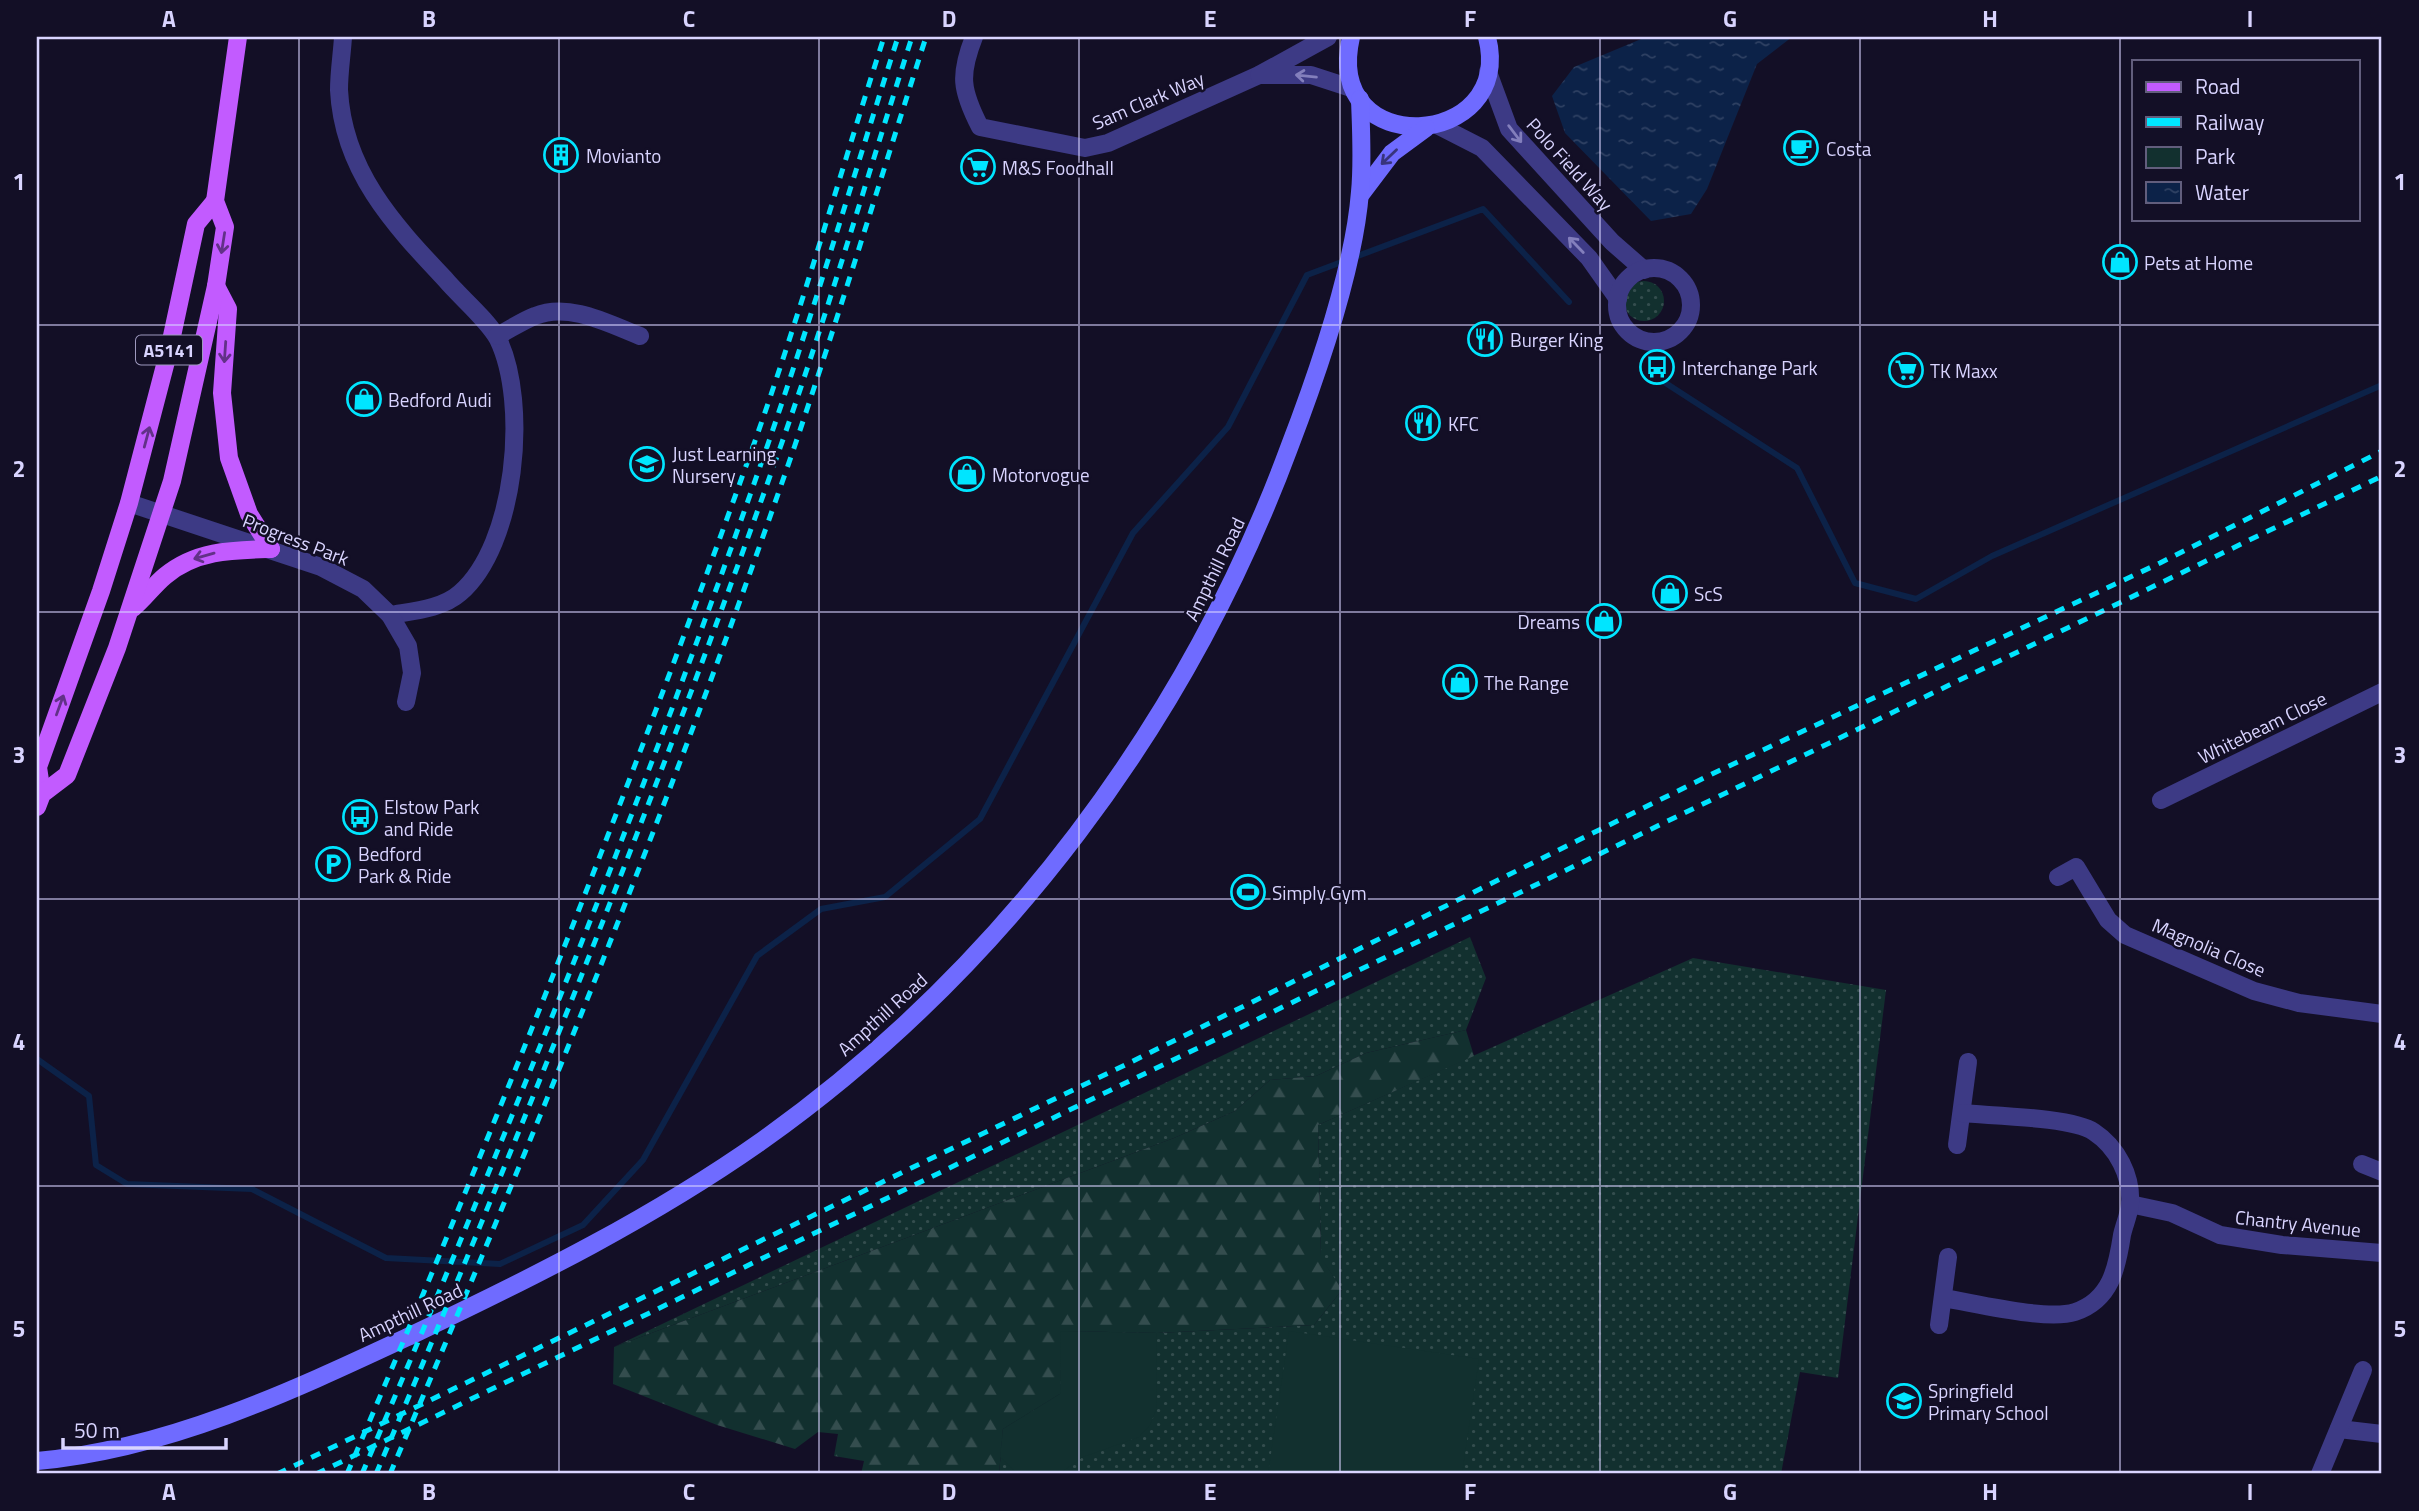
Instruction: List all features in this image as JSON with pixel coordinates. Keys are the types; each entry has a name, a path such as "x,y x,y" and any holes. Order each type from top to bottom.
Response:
{"main road":[{"name":"A5141","path":"39,800 67,775 131,609 163,513 216,286 225,227 215,201 238,37"},
{"name":"Ampthill Road","path":"37,1461 72,1457 139,1443 215,1420 369,1355 545,1271 674,1198 765,1139 898,1030 945,986 1045,874 1145,739 1256,532 1299,423 1351,241 1360,194 1355,94 1347,55 1351,37"},
{"path":"1487,37 1488,72"},
{"name":"Ampthill Road","path":"1360,194 1392,153 1471,104 1488,72"},
{"path":"1355,94 1386,121 1408,128 1433,127"},
{"name":"A5141","path":"39,800 38,766 101,591 129,503 169,350 196,224 215,201"},
{"path":"216,286 228,309 222,393 229,458 248,514 271,549"},
{"path":"131,609 162,578 186,561 230,550 271,549"}],"street":[{"path":"343,37 339,89 347,143 368,188 399,230 497,336 508,366 516,407 513,468 497,533 479,573 458,595 431,607 390,615"},
{"name":"Sam Clark Way","path":"974,37 963,66 965,98 980,127 1085,148 1108,143 1259,75 1328,37"},
{"name":"Polo Field Way","path":"1488,72 1509,129 1612,242 1644,270"},
{"name":"Sam Clark Way","path":"1259,75 1311,75 1355,94"},
{"path":"1433,127 1482,148 1589,258 1618,299"},
{"path":"1644,270 1665,270 1675,275 1688,290 1690,311 1681,330 1664,341 1643,340 1634,336 1620,320 1618,299 1626,281 1644,270"},
{"path":"497,336 538,315 564,312 589,317 640,336"},
{"name":"Progress Park","path":"129,503 321,567 363,589 390,615 408,646 412,673 407,702"},
{"name":"Whitebeam Close","path":"2161,800 2382,692"},
{"name":"Magnolia Close","path":"2057,877 2076,867 2100,909 2125,935 2254,990 2299,1003 2382,1014"},
{"path":"1956,1145 1968,1062"},
{"path":"1943,1298 2047,1314 2074,1312 2094,1303 2109,1286 2118,1264 2130,1204 2125,1170 2112,1146 2091,1130 2060,1123 1962,1113"},
{"path":"2362,1164 2382,1172"},
{"name":"Chantry Avenue","path":"2130,1204 2172,1213 2220,1235 2282,1245 2382,1253"},
{"path":"1939,1325 1948,1257"},
{"path":"2320,1474 2363,1370"},
{"path":"2339,1429 2382,1434"}],"green space":[{"path":"1644,281 1652,282 1658,287 1663,293 1663,309 1658,315 1652,320 1644,321 1636,320 1630,315 1625,309 1624,301 1625,293 1630,287 1636,282"},
{"path":"1470,937 1486,978 1466,1030 1366,1053 1316,1076 1270,1080 1235,1111 1174,1138 614,1347"},
{"path":"1693,958 1886,990 1838,1378 1800,1372 1781,1474 999,1474 1003,1429 1060,1394 1061,1331 1157,1333 1314,1325 1342,1290 1321,1258 1318,1125"},
{"path":"1466,1030 1474,1056 1318,1125 1321,1257 1342,1290 1314,1325 1157,1333 1062,1331 1060,1394 1003,1429 999,1474 861,1474 864,1461 834,1456 838,1434 818,1432 795,1449 717,1425 613,1384 614,1347 1174,1138 1235,1111 1270,1080 1316,1076 1366,1053"},
{"path":"1061,1331 1157,1333 1156,1410 1150,1425 1139,1437 1083,1457 1059,1474 1018,1474 1000,1457 1003,1429 1060,1394"},
{"path":"1289,1331 1479,1359 1462,1474 1268,1474"}],"water":[{"path":"1646,37 1792,37 1757,64 1707,189 1691,214 1651,221 1565,133 1552,96 1574,67"}],"waterway":[{"path":"37,1059 89,1096 96,1165 127,1184 252,1189 386,1258 500,1264 583,1225 643,1160 757,956 821,909 885,897 980,819 1133,533 1228,427 1307,275 1483,209 1569,302"},
{"path":"1664,382 1797,468 1855,583 1916,599 1992,556 2382,385"}],"railway":[{"path":"347,1474 455,1218 559,960 708,572 772,391 884,37"},
{"path":"362,1474 522,1090 674,702 786,391 898,37"},
{"path":"376,1474 535,1092 685,707 798,397 912,37"},
{"path":"390,1474 601,965 700,708 794,448 926,37"},
{"path":"277,1474 1123,1066 1712,774 2160,563 2382,451"},
{"path":"316,1474 2382,476"}],"place":[{"name":"Costa","path":"1801,148"},
{"name":"Movianto","path":"561,155"},
{"name":"M&S Foodhall","path":"978,167"},
{"name":"Pets at Home","path":"2120,262"},
{"name":"Burger King","path":"1485,339"},
{"name":"Interchange Park","path":"1657,367"},
{"name":"TK Maxx","path":"1906,370"},
{"name":"Bedford Audi","path":"364,399"},
{"name":"KFC","path":"1423,423"},
{"name":"Just Learning Nursery","path":"647,464"},
{"name":"Motorvogue","path":"967,474"},
{"name":"ScS","path":"1670,593"},
{"name":"Dreams","path":"1604,621"},
{"name":"The Range","path":"1460,682"},
{"name":"Elstow Park and Ride","path":"360,817"},
{"name":"Bedford Park & Ride","path":"333,864"},
{"name":"Simply Gym","path":"1248,892"},
{"name":"Springfield Primary School","path":"1904,1401"}]}
